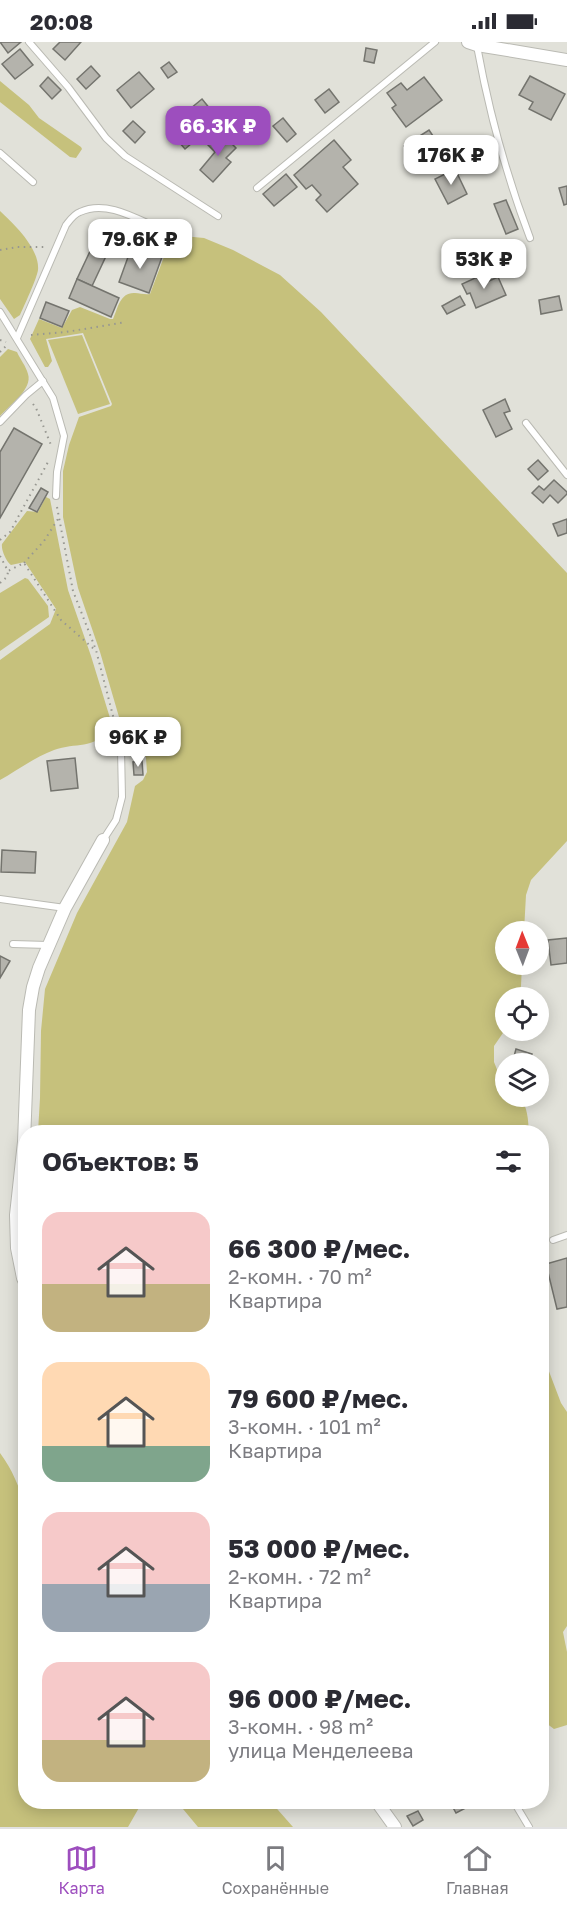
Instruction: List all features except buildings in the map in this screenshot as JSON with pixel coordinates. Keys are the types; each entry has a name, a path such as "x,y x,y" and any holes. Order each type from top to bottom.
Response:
{"street":[{"path":"472,44 567,60"},
{"path":"25,1125 29,1010 33,987 65,908 103,840"},
{"path":"18,1197 16,1215 18,1253"},
{"path":"382,1809 395,1827"}],"lane":[{"path":"29,42 68,87 106,138 125,156 218,216"},
{"path":"257,188 435,42"},
{"path":"472,44 517,204 530,237"},
{"path":"0,153 33,182"},
{"path":"17,338 66,225 77,212 93,207 104,207 158,228"},
{"path":"0,312 53,398 64,436 57,472 56,496"},
{"path":"0,422 43,381"},
{"path":"526,423 567,475"},
{"path":"103,840 116,820 122,797 121,750 127,744 133,746 135,750"},
{"path":"0,899 65,908"},
{"path":"13,944 49,945"},
{"path":"553,1240 567,1235"},
{"path":"518,1809 529,1827"}],"path":[{"path":"0,250 17,247 55,249"},
{"path":"17,338 126,322"},
{"path":"0,340 9,343 0,351"},
{"path":"26,395 36,408 52,447"},
{"path":"0,540 10,532 52,454"},
{"path":"56,496 58,519 73,591 96,650 121,750"},
{"path":"8,571 24,563 44,542 58,519"},
{"path":"0,556 8,571 8,577 0,584"},
{"path":"24,563 62,620 96,650"}],"shaded area":[{"path":"0,81 29,105 39,118 81,147 76,158 70,157 0,102"},
{"path":"0,211 31,246 38,262 33,285 20,315 14,319 0,299"},
{"path":"183,236 204,238 233,250 280,275 321,312 567,573 567,841 531,880 526,895 525,921 495,921 495,975 522,975 521,987 495,987 495,1041 497,1041 494,1046 495,1107 525,1107 528,1125 38,1125 41,1031 45,989 77,913 127,822 135,786 143,780 147,772 146,758 137,727 124,724 119,717 78,588 63,517 63,471 79,417 112,404 83,333 46,339 52,361 48,367 45,367 30,339 39,319 62,328 72,310 80,307 113,319 120,301 126,295 130,293 150,294 168,246 173,240"},
{"path":"82,335 110,404 78,414 48,340"},
{"path":"8,349 17,352 29,380 24,391 0,416 0,357"},
{"path":"46,497 50,499 68,590 91,656 110,718 111,729 91,743 47,753 0,780 0,660 50,624 56,609 25,562 11,565 9,563 3,552 2,544 27,511 38,512"},
{"path":"25,578 48,606 49,617 0,651 0,593"},
{"path":"549,1371 561,1403 567,1412 567,1626 563,1632 567,1652 567,1725 554,1729 549,1725"},
{"path":"0,1453 18,1486 18,1809 138,1809 128,1827 0,1827"},
{"path":"183,1809 277,1809 293,1827 198,1827"}]}
